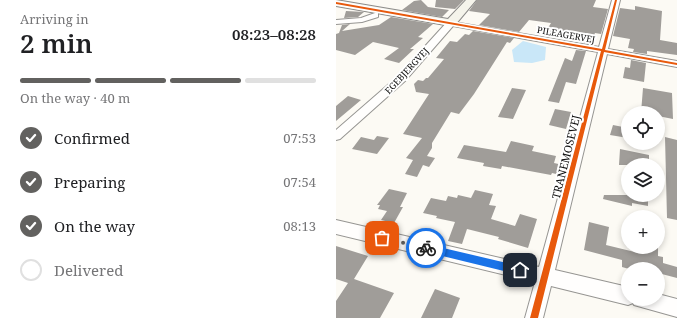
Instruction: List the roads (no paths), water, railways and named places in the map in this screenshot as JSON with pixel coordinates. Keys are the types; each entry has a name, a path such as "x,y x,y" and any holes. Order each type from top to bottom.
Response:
{"street":[{"name":"EGEBJERGVEJ","path":"336,136 401,80 471,0"},
{"name":"TRANEMOSEVEJ","path":"534,318 616,0"},
{"path":"336,3 451,23"},
{"path":"336,22 362,20 375,16"},
{"name":"PILEAGERVEJ","path":"451,23 677,64"},
{"path":"336,227 621,294"},
{"path":"665,305 677,308"}],"water":[{"path":"523,41 546,47 545,60 532,63 514,62 512,50"}]}
